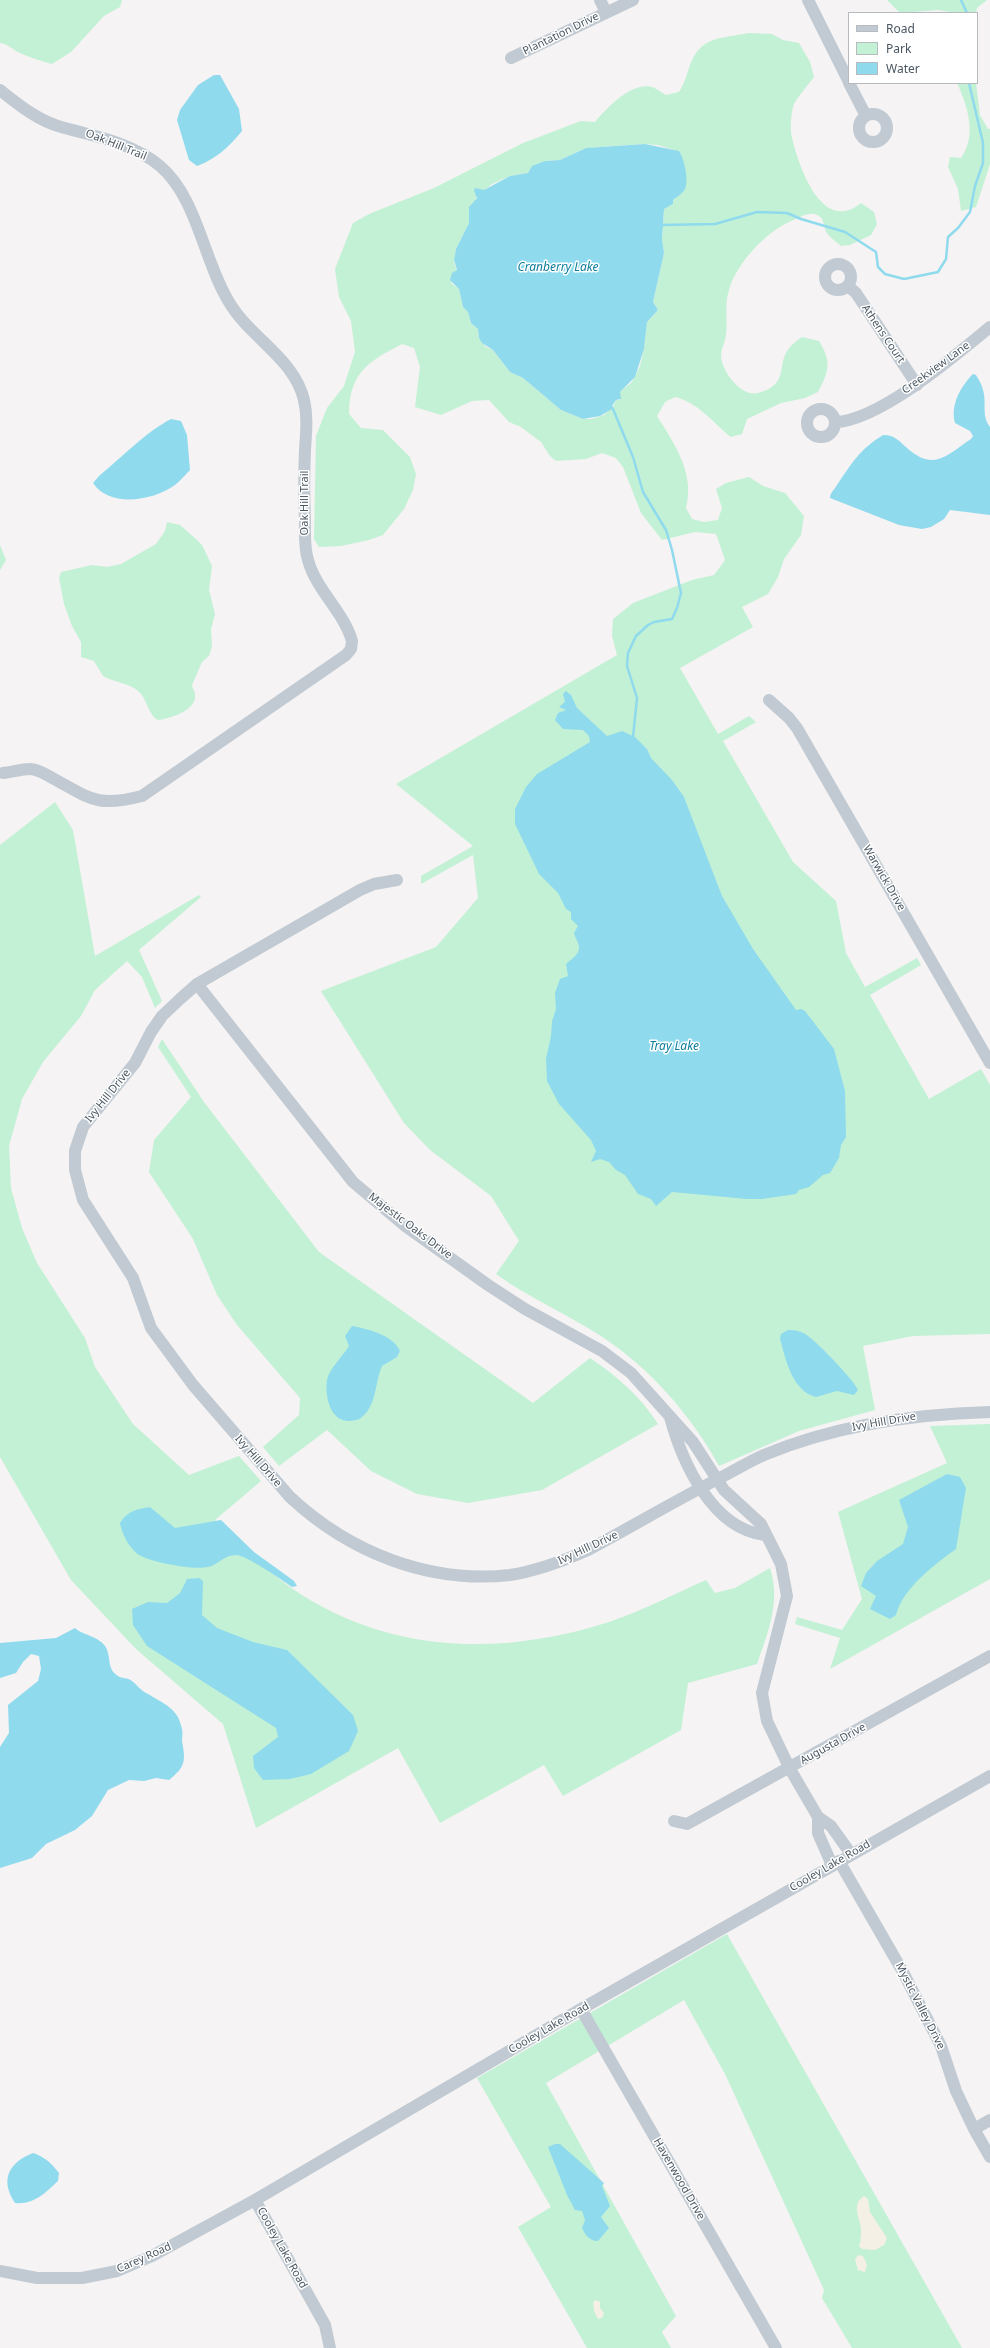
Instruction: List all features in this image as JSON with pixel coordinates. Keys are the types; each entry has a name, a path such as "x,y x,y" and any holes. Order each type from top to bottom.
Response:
{"street":[{"path":"600,0 606,12"},
{"name":"Plantation Drive","path":"511,58 633,0"},
{"path":"808,0 848,81"},
{"path":"850,84 866,116"},
{"name":"Oak Hill Trail","path":"0,90 28,112 60,126 85,132 142,155 160,166 178,188 228,301 249,329 291,370 299,385 304,400 307,424 304,496 307,560 313,576 352,641 351,649 346,655 142,796 118,802 89,799 46,774 32,769 3,773"},
{"name":"Athens Court","path":"848,286 856,293 917,385"},
{"name":"Creekview Lane","path":"835,422 851,420 867,413 917,385 990,327"},
{"name":"Warwick Drive","path":"769,700 789,718 797,728 990,1063"},
{"name":"Ivy Hill Drive","path":"397,880 374,884 360,890 197,984 162,1016 151,1032 135,1063 83,1127 75,1151 75,1170 83,1200 133,1278 151,1328 193,1385 290,1497 327,1529 351,1544 376,1555 427,1570 483,1576 510,1574 564,1561 600,1544 699,1488 764,1455 836,1431 902,1418 948,1413 990,1412"},
{"name":"Majestic Oaks Drive","path":"197,984 353,1182 404,1225 488,1284 525,1309 602,1351 631,1373 693,1442 716,1480 761,1524 765,1535 781,1564 787,1596 765,1678 762,1693 763,1706 771,1733 818,1817 831,1826 851,1854"},
{"name":"Majestic Oaks Drive","path":"670,1416 683,1458 699,1488 732,1520 751,1534 765,1535"},
{"name":"Augusta Drive","path":"674,1821 687,1824 790,1769 990,1656"},
{"name":"Cooley Lake Road","path":"330,2348 322,2320 255,2200 581,2009 990,1776"},
{"name":"Majestic Oaks Drive","path":"818,1817 818,1834 836,1863"},
{"name":"Mystic Valley Drive","path":"836,1863 903,1972 941,2046 956,2091 974,2129 990,2157"},
{"name":"Havenwood Drive","path":"581,2009 776,2348"},
{"path":"974,2129 990,2120"},
{"name":"Carey Road","path":"0,2271 25,2277 63,2279 82,2278 117,2271 152,2256 255,2200"}],"green space":[{"path":"0,0 122,0 120,7 104,16 71,52 52,64 17,52 0,43"},
{"path":"887,0 987,0 977,8 976,12 950,12 938,10 899,12"},
{"path":"749,33 772,34 783,40 799,43 810,62 814,77 794,104 792,110 792,138 800,165 814,193 824,204 835,210 847,211 861,203 874,212 877,224 871,235 850,245 841,246 828,235 821,217 818,215 809,214 798,218 780,227 761,241 738,270 729,290 727,301 726,335 721,356 725,369 734,382 745,391 752,393 758,393 768,389 779,379 786,353 791,346 802,337 819,341 826,355 828,366 827,372 818,392 805,398 781,403 747,419 742,434 731,437 698,408 675,397 665,402 657,416 682,460 686,471 688,495 686,508 692,519 704,522 718,520 722,508 716,489 726,483 749,477 763,486 785,493 804,516 801,535 784,559 778,577 768,594 742,607 753,627 680,668 718,734 749,716 756,722 723,741 793,862 836,901 846,953 865,987 917,958 921,965 870,995 929,1099 981,1069 990,1085 990,1334 913,1336 863,1346 875,1410 799,1431 719,1466 696,1429 682,1411 668,1394 636,1363 601,1336 522,1291 496,1274 519,1241 491,1196 430,1150 404,1123 321,991 436,947 478,898 473,855 421,884 421,876 473,846 396,784 617,655 612,636 613,619 633,603 692,580 714,575 725,560 716,534 695,532 662,540 641,513 623,467 616,458 602,453 586,459 556,461 550,456 541,442 521,427 509,422 489,400 472,401 441,415 415,407 420,367 414,348 402,344 380,356 363,370 357,378 350,400 349,414 361,428 383,430 410,457 416,474 413,490 404,509 383,535 369,540 341,546 319,547 314,539 316,436 327,408 344,386 355,352 351,321 339,297 335,269 353,223 369,214 434,188 523,143 581,121 595,122 620,97 636,88 644,86 652,87 666,95 679,92 699,49 712,40","holes":["645,144 658,145 680,152 685,189 673,200 673,204 664,209 662,239 664,253 653,302 658,310 647,322 644,349 640,366 632,382 620,392 620,400 616,400 613,407 604,415 591,419 583,419 561,410 523,378 510,372 493,350 486,347 479,338 478,329 471,323 468,312 463,307 459,289 451,283 457,271 454,262 456,249 469,223 471,204 475,201 477,196 492,184 510,176 528,173 545,161 560,160 586,148"]},
{"path":"957,84 976,84 980,115 988,129 990,129 990,164 976,207 961,211 958,189 948,167 950,157 961,158 969,140 969,121 965,102"},
{"path":"167,522 180,525 202,545 212,566 209,590 215,614 211,629 212,646 209,656 202,662 192,685 195,693 195,700 188,709 182,713 158,720 153,716 143,697 137,690 103,676 94,661 81,657 81,642 72,626 64,604 59,578 61,572 92,565 107,567 121,564 156,544 165,531"},
{"path":"0,545 6,560 0,570"},
{"path":"55,802 73,830 95,956 199,895 201,897 139,950 162,1001 155,1008 142,977 127,961 95,990 81,1016 43,1062 22,1099 9,1146 11,1188 22,1228 37,1263 85,1338 95,1367 133,1424 189,1475 239,1456 261,1481 215,1520 260,1563 290,1587 327,1609 365,1626 404,1637 445,1643 485,1644 527,1641 568,1633 621,1618 706,1580 715,1593 735,1588 770,1568 773,1581 774,1605 769,1629 757,1664 688,1683 681,1730 563,1796 544,1765 440,1823 398,1748 256,1828 223,1724 136,1649 71,1580 0,1457 0,845"},
{"path":"162,1039 204,1102 319,1252 533,1403 590,1358 610,1372 628,1388 644,1405 658,1424 542,1490 468,1503 417,1494 371,1471 327,1430 279,1466 263,1447 299,1415 300,1398 237,1325 217,1295 193,1239 149,1172 154,1140 191,1097 158,1047"},
{"path":"990,1424 990,1579 830,1669 840,1638 795,1624 797,1617 842,1630 862,1599 838,1512 947,1463 930,1426"},
{"path":"727,1934 962,2348 852,2348 822,2298 824,2290 725,2074 684,2000 546,2083 676,2316 662,2332 671,2348 587,2348 518,2227 551,2207 477,2078"}],"sand":[{"path":"864,2196 868,2199 870,2212 887,2238 884,2245 875,2250 862,2249 859,2246 861,2240 861,2226 857,2208 860,2200"},
{"path":"858,2255 863,2256 867,2265 865,2272 858,2270 855,2260"},
{"path":"596,2300 600,2302 600,2308 604,2313 602,2318 598,2319 594,2311 593,2302"}],"water":[{"path":"214,75 220,75 239,109 242,131 222,152 197,166 189,160 177,120 180,110 198,85"},
{"name":"Cranberry Lake","path":"645,144 679,151 686,175 685,189 673,200 673,204 664,209 662,239 664,253 653,302 658,310 647,322 644,349 635,377 620,392 621,399 616,400 612,406 614,408 600,416 583,419 561,410 523,378 510,372 493,350 482,343 479,338 478,329 471,323 468,312 463,307 459,289 450,280 452,273 457,270 454,260 456,249 469,223 469,207 477,198 474,191 475,188 484,190 510,176 528,173 532,166 545,161 560,160 586,148"},
{"path":"973,374 976,375 983,388 985,414 987,423 990,427 990,515 950,510 944,519 931,527 922,529 899,525 830,498 832,492 862,451 883,435 891,436 925,459 933,460 947,455 971,439 973,436 970,431 955,423 954,409 955,403 964,384"},
{"path":"171,419 181,421 187,435 190,470 181,480 166,491 144,498 120,499 109,496 100,491 93,483 99,476 143,438"},
{"name":"Tray Lake","path":"566,691 571,695 577,708 607,736 622,731 635,737 647,749 651,758 672,780 684,797 722,896 753,949 796,1010 801,1009 805,1011 834,1049 845,1091 846,1137 841,1145 839,1158 830,1173 823,1175 809,1187 799,1190 796,1194 762,1199 747,1199 672,1192 656,1206 651,1199 638,1194 625,1175 616,1170 609,1162 600,1159 591,1162 596,1151 591,1140 559,1104 547,1081 546,1059 551,1036 552,1021 556,1009 555,993 560,979 568,976 566,964 578,952 579,946 574,933 578,926 571,919 571,912 566,909 558,893 539,874 515,824 515,809 526,787 537,774 590,742 589,736 583,730 563,729 555,720 558,713 566,710 559,707 565,702 563,694"},
{"path":"352,1326 372,1331 386,1337 397,1345 400,1351 397,1357 382,1366 373,1400 367,1412 359,1419 348,1421 342,1420 332,1412 327,1393 327,1380 330,1371 349,1346 345,1336"},
{"path":"788,1330 806,1334 813,1340 843,1370 855,1385 858,1390 854,1395 837,1391 816,1397 808,1394 801,1388 791,1374 780,1339 781,1334"},
{"path":"947,1474 960,1477 966,1488 956,1549 938,1562 912,1586 900,1605 896,1615 890,1619 870,1609 876,1596 861,1586 866,1573 877,1561 903,1544 908,1527 899,1500"},
{"path":"150,1507 175,1528 221,1520 254,1552 294,1581 297,1586 292,1587 248,1559 236,1555 232,1555 212,1566 193,1568 147,1559 137,1554 123,1533 120,1523 129,1513"},
{"path":"199,1578 203,1581 202,1615 217,1628 253,1642 287,1650 353,1715 358,1731 349,1751 311,1774 290,1779 263,1780 254,1768 253,1756 278,1737 276,1728 147,1646 133,1625 132,1609 148,1602 167,1603 180,1593 187,1579"},
{"path":"75,1628 94,1637 105,1646 110,1666 114,1673 120,1677 130,1680 143,1691 174,1711 180,1722 182,1730 184,1754 183,1764 169,1780 156,1778 144,1781 129,1780 108,1790 92,1816 75,1830 46,1844 32,1858 0,1868 0,1747 9,1733 8,1705 38,1681 41,1669 39,1656 31,1654 23,1662 16,1673 0,1678 0,1643 56,1638"},
{"path":"555,2144 560,2144 604,2183 602,2186 610,2206 601,2217 609,2228 598,2241 590,2239 585,2233 582,2228 585,2220 582,2211 575,2210 567,2195 548,2147"},
{"path":"33,2153 44,2158 53,2166 59,2173 58,2181 44,2194 34,2200 15,2203 10,2195 8,2187 9,2173 12,2167 24,2157"}],"waterway":[{"path":"961,0 967,12"},
{"path":"663,225 715,224 757,212 787,213 801,219 845,232 876,252 878,267 885,274 904,279 938,272 946,259 948,237 958,228 970,212 975,186 983,163 983,143 969,84"},
{"path":"613,409 633,457 643,492 666,530 672,550 681,593 672,619 654,622 648,625 636,636 628,653 627,666 637,698 633,737"}]}
